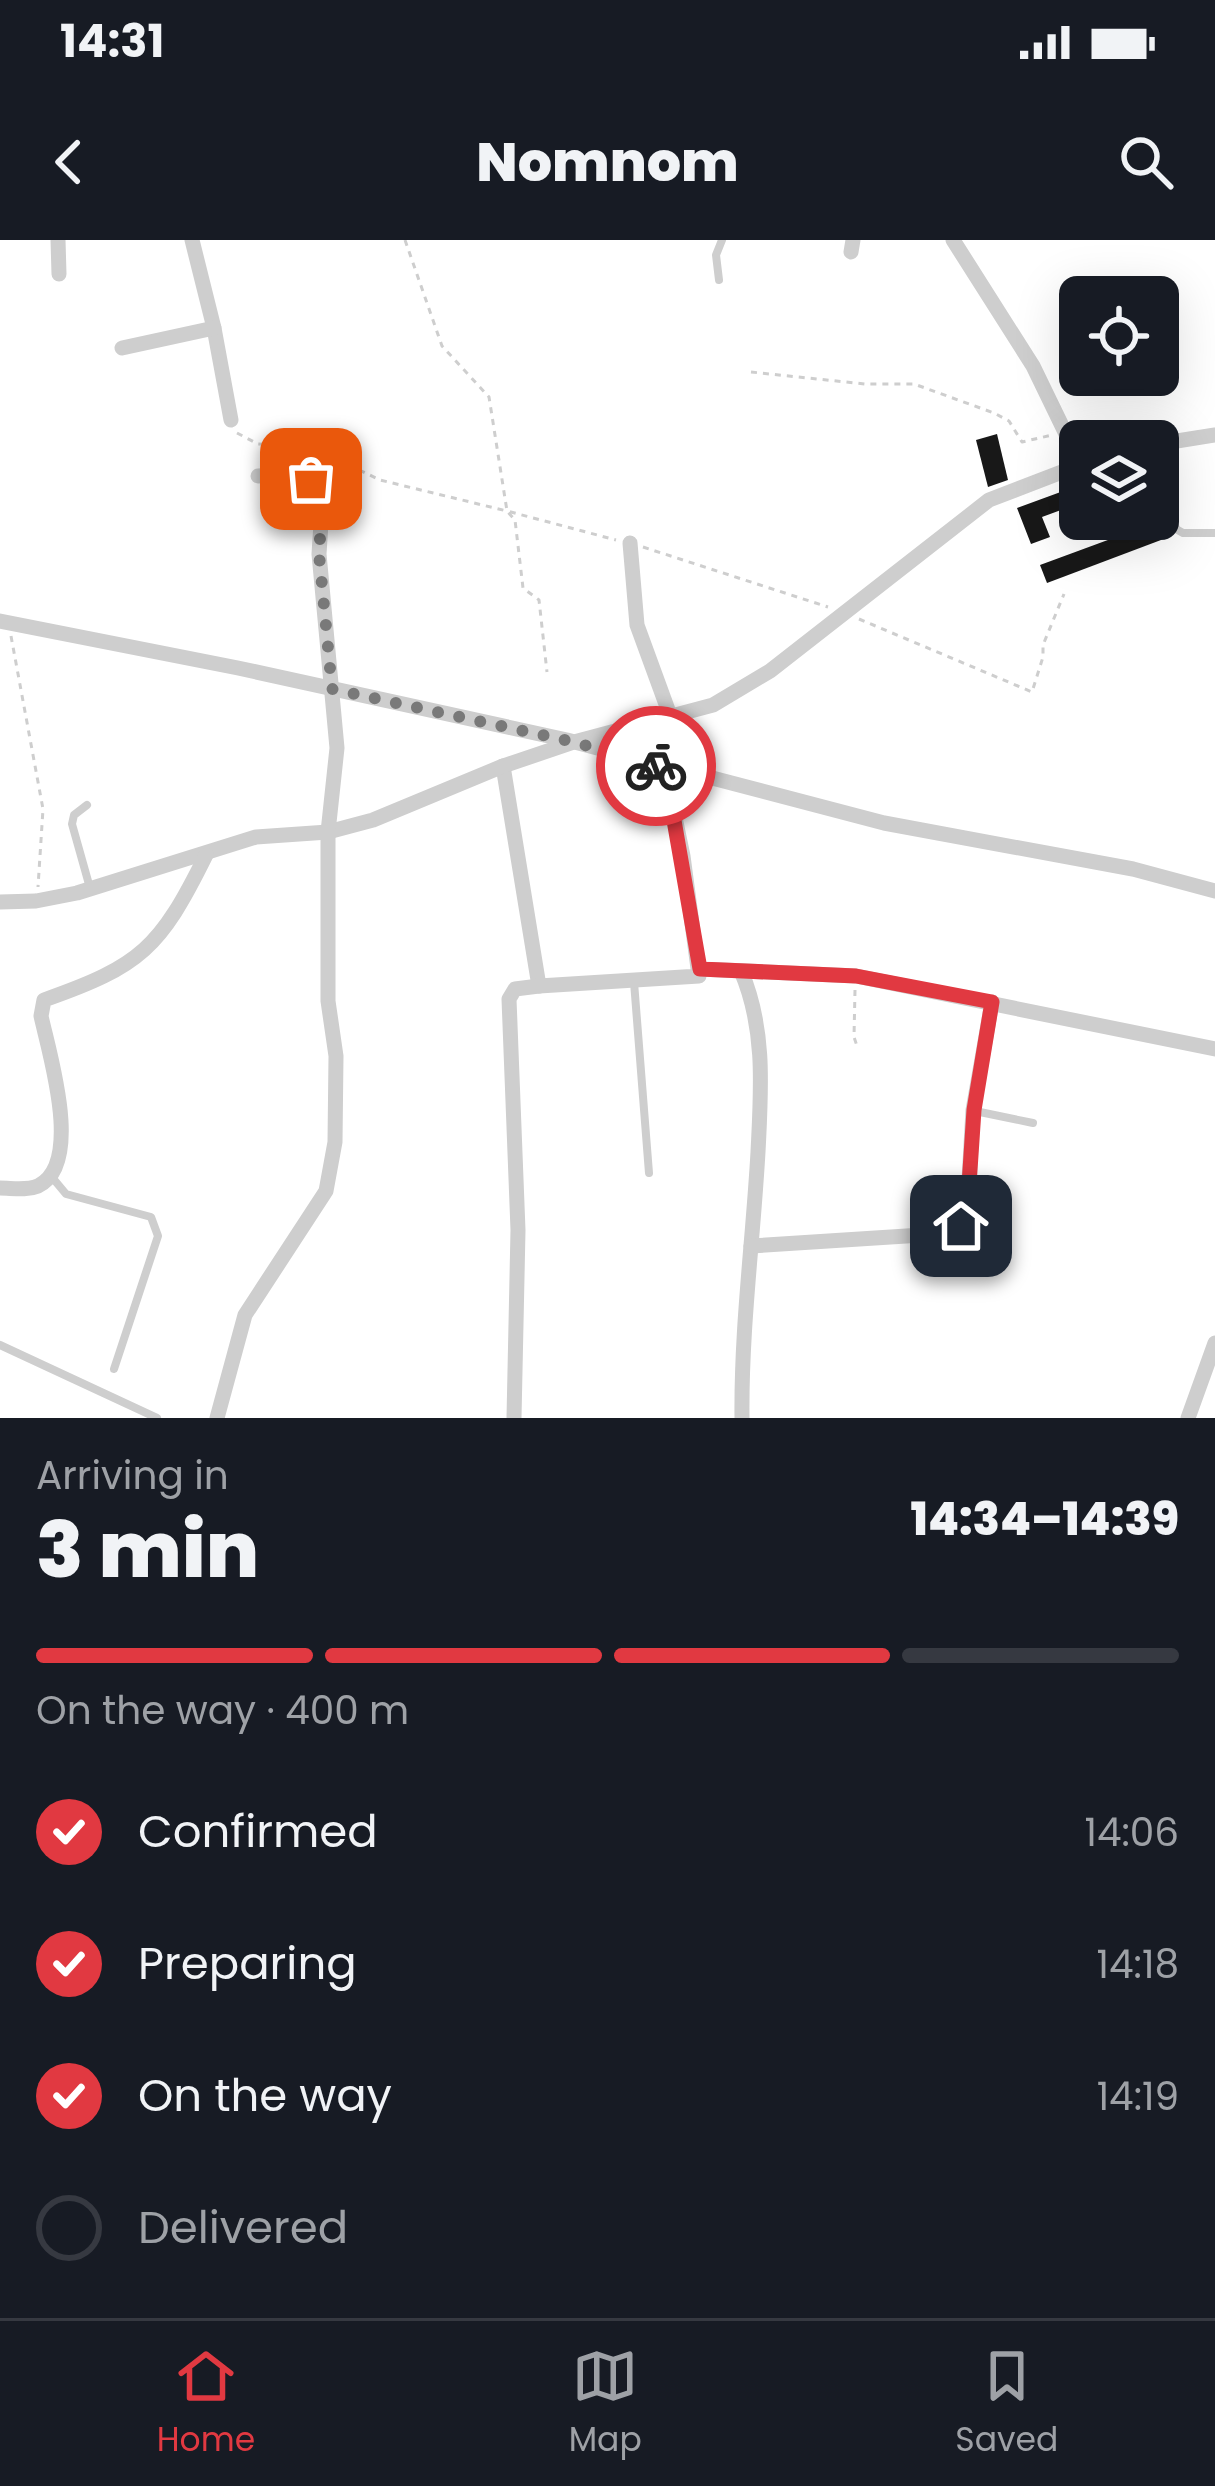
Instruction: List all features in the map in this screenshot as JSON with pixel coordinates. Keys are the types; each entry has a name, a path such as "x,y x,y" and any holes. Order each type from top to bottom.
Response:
{"street":[{"path":"58,240 59,274"},
{"path":"192,240 231,420"},
{"path":"953,240 1033,366 1059,420"},
{"path":"122,348 214,328"},
{"path":"1179,441 1215,435"},
{"path":"0,902 37,901 91,889 256,837 328,832 574,742 713,705 846,613 989,500 1059,472"},
{"path":"217,1418 245,1315 326,1191 335,1142 336,1056 328,1001 328,832 337,748 319,554 323,492 311,479 299,475 258,476"},
{"path":"631,543 637,625 671,718"},
{"path":"5,623 574,742 884,823 1133,869 1215,891"},
{"path":"503,766 539,986"},
{"path":"514,1418 518,1230 509,999 515,989 539,986 698,976 665,769"},
{"path":"0,1188 40,1185 51,1176 61,1147 62,1118 41,1016 44,1000 101,980 134,962 164,930 206,855"},
{"path":"700,969 856,976 1215,1049"},
{"path":"741,971 753,999 762,1073 742,1418"},
{"path":"751,1246 952,1233 967,1215 974,1110 992,1002"},
{"path":"1188,1418 1215,1343"}],"lane":[{"path":"719,280 716,256 722,240"},
{"path":"1179,530 1215,533"},
{"path":"87,805 74,815 72,824 91,889"},
{"path":"634,982 649,1173"},
{"path":"974,1110 1033,1123"},
{"path":"51,1176 66,1194 151,1217 156,1228 158,1236 114,1369"},
{"path":"0,1346 157,1418"}],"path":[{"path":"405,240 442,346 489,397 507,511 515,520 523,588 539,600 547,672"},
{"path":"751,372 836,382 914,384 1009,421 1022,442 1059,431"},
{"path":"231,420 238,433 258,444 310,447 334,465 351,466 380,480 631,543 846,613 1032,692 1043,645 1064,594"},
{"path":"5,623 44,809 37,901"},
{"path":"856,976 858,1049"}],"building":[{"path":"997,434 1008,480 988,487 976,440"},
{"path":"1059,493 1059,511 1042,517 1050,537 1031,544 1017,508"},
{"path":"1108,540 1161,540 1047,583 1040,565"}],"way so far":[{"path":"311,479 323,492 319,554 332,689 574,742 656,766"}],"route":[{"path":"656,766 665,769 700,969 856,976 992,1002 974,1110 967,1215 961,1226"}]}
